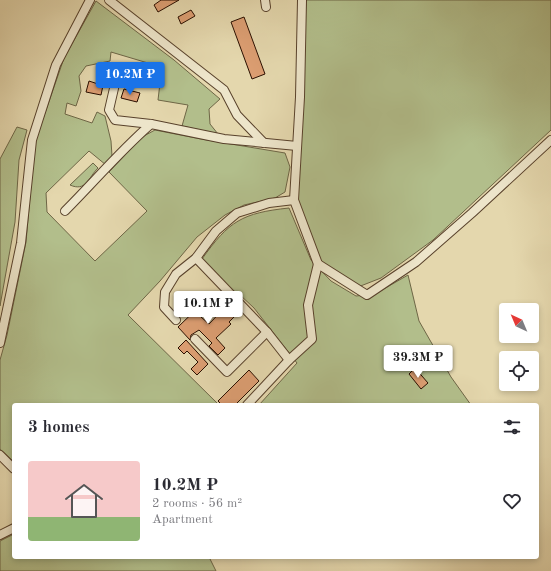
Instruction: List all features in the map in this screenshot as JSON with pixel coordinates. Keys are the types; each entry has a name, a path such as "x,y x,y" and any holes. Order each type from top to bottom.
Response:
{"street":[{"path":"0,342 21,243 32,140 56,65 90,0"},
{"path":"109,0 224,90 237,115 264,143"},
{"path":"249,403 289,360 312,339 308,305 318,264 294,200 300,97 302,0"},
{"path":"115,84 109,110 115,120 151,124 224,139 297,146"},
{"path":"66,211 108,168 127,146 151,124"},
{"path":"318,264 367,295 416,262 551,140"},
{"path":"176,320 164,307 164,292 176,274 196,258 216,231 237,213 269,203 294,200"},
{"path":"196,258 267,332 289,360"},
{"path":"195,339 227,372 267,332"},
{"path":"0,455 12,467"},
{"path":"0,535 12,529"}],"green space":[{"path":"306,0 551,0 551,130 433,240 381,278 358,287 320,262 297,200"},
{"path":"96,1 174,60 220,99 209,109 210,124 218,134 182,126 188,105 158,100 160,83 158,66 111,52 110,61 86,66 79,76 81,91 76,106 67,103 65,114 92,123 97,112 105,116 111,141 112,156 106,165 89,151 46,193 47,212 95,261 147,211 109,172 142,137 155,130 285,153 290,167 285,192 275,198 244,205 225,215 197,237 160,281 128,315 217,403 12,403 12,460 0,449 0,360 7,335 26,242 36,128 43,119 64,58"},
{"path":"17,127 27,130 19,160 15,222 0,306 0,159"},
{"path":"93,163 98,168 86,183 80,187 70,185"},
{"path":"289,208 311,260 331,281 356,296 375,294 408,275 419,321 451,377 470,403 261,403 297,363 254,308 239,294 235,295 202,259 229,227 248,216"},
{"path":"12,535 12,559 210,559 216,571 0,571 0,541"}],"building":[{"path":"161,0 179,0 158,12 154,5"},
{"path":"191,10 195,16 181,24 178,17"},
{"path":"244,17 265,74 252,79 231,22"},
{"path":"100,70 106,71 101,95 86,92 89,81 98,84"},
{"path":"124,89 140,93 137,102 121,98"},
{"path":"207,299 214,305 201,317 209,324 230,302 234,306 229,310 235,316 229,322 231,324 216,338 225,348 218,355 209,346 212,343 199,330 191,335 190,340 178,327"},
{"path":"186,340 208,364 197,375 191,369 198,362 187,351 184,354 178,348"},
{"path":"415,368 428,383 421,389 409,374"},
{"path":"249,370 259,381 237,403 220,403 218,401"}]}
